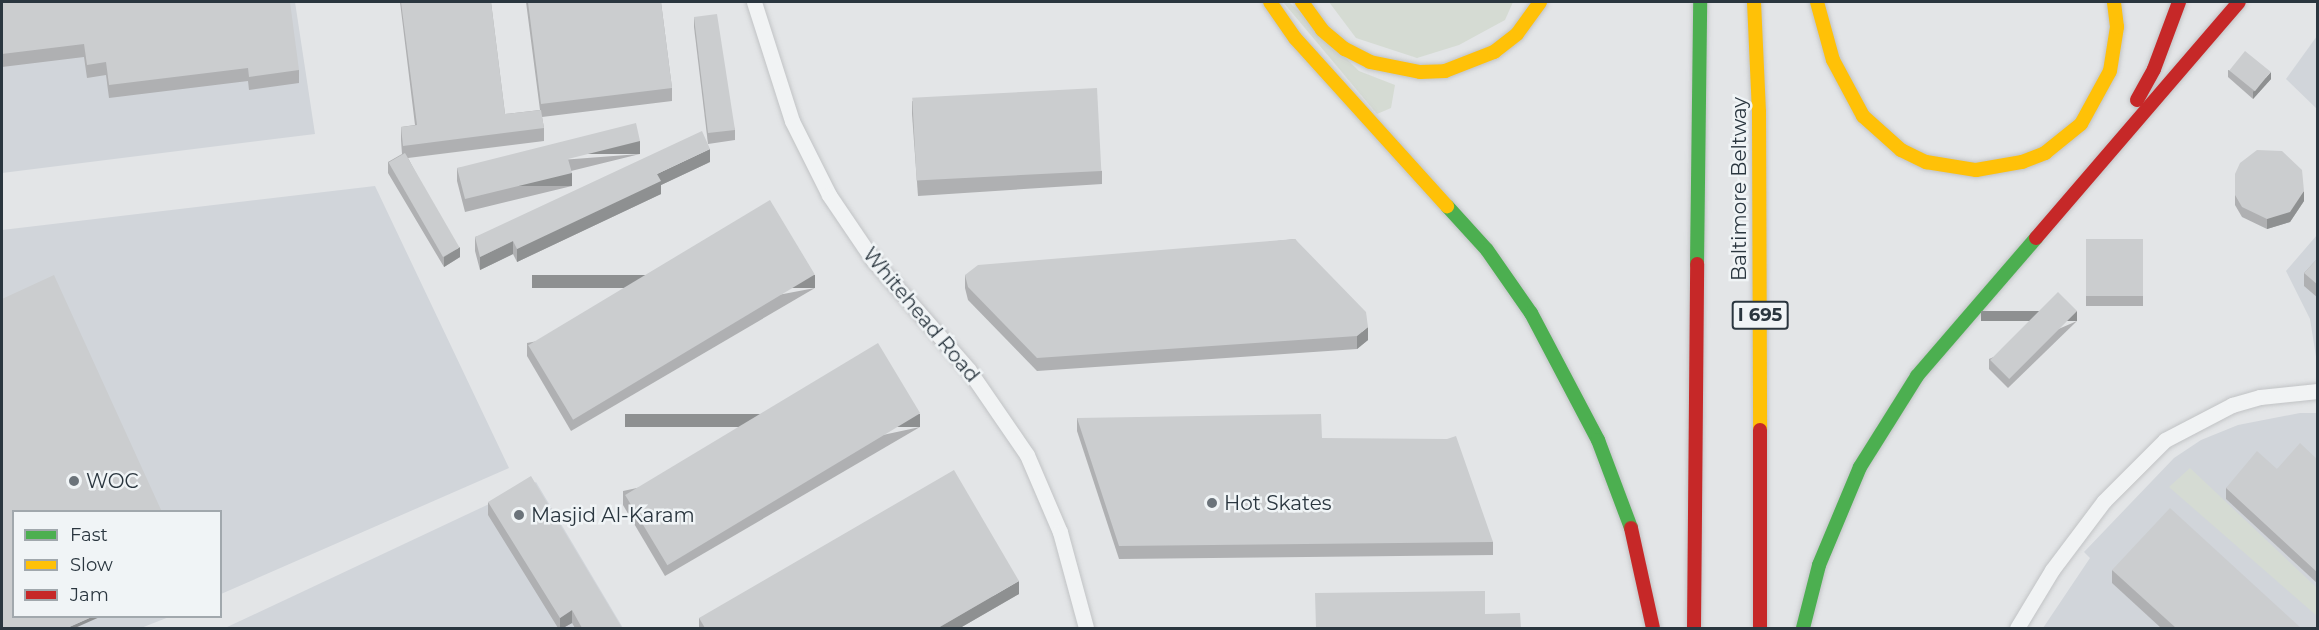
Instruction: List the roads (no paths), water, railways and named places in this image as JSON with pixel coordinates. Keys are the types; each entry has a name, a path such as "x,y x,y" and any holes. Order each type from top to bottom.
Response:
{"highway":[{"path":"1270,2 1302,46 1486,250 1531,313 1593,430 1624,505 1641,565 1653,628"},
{"path":"1302,2 1322,30 1345,49 1370,62 1420,72 1453,69 1494,52 1517,34 1540,2"},
{"name":"Baltimore Beltway","path":"1694,628 1700,2"},
{"name":"Baltimore Beltway","path":"1754,2 1759,124 1760,628"},
{"path":"1817,2 1833,60 1863,116 1901,150 1926,162 1976,170 1999,168 2045,153 2081,123 2110,71 2116,27 2114,2"},
{"path":"2110,149 2154,69 2179,2"},
{"path":"1803,628 1835,523 1860,467 1888,418 1917,376 2110,149 2239,2"}],"street":[{"name":"Whitehead Road","path":"753,2 792,121 829,195 873,260 975,378 1027,454 1060,532 1086,628"},
{"path":"2017,628 2052,570 2104,501 2165,440 2232,405 2260,397 2318,391"}],"place":[{"name":"WOC","path":"74,481"},
{"name":"Hot Skates","path":"1212,503"},
{"name":"Masjid Al-Karam","path":"519,515"}]}
